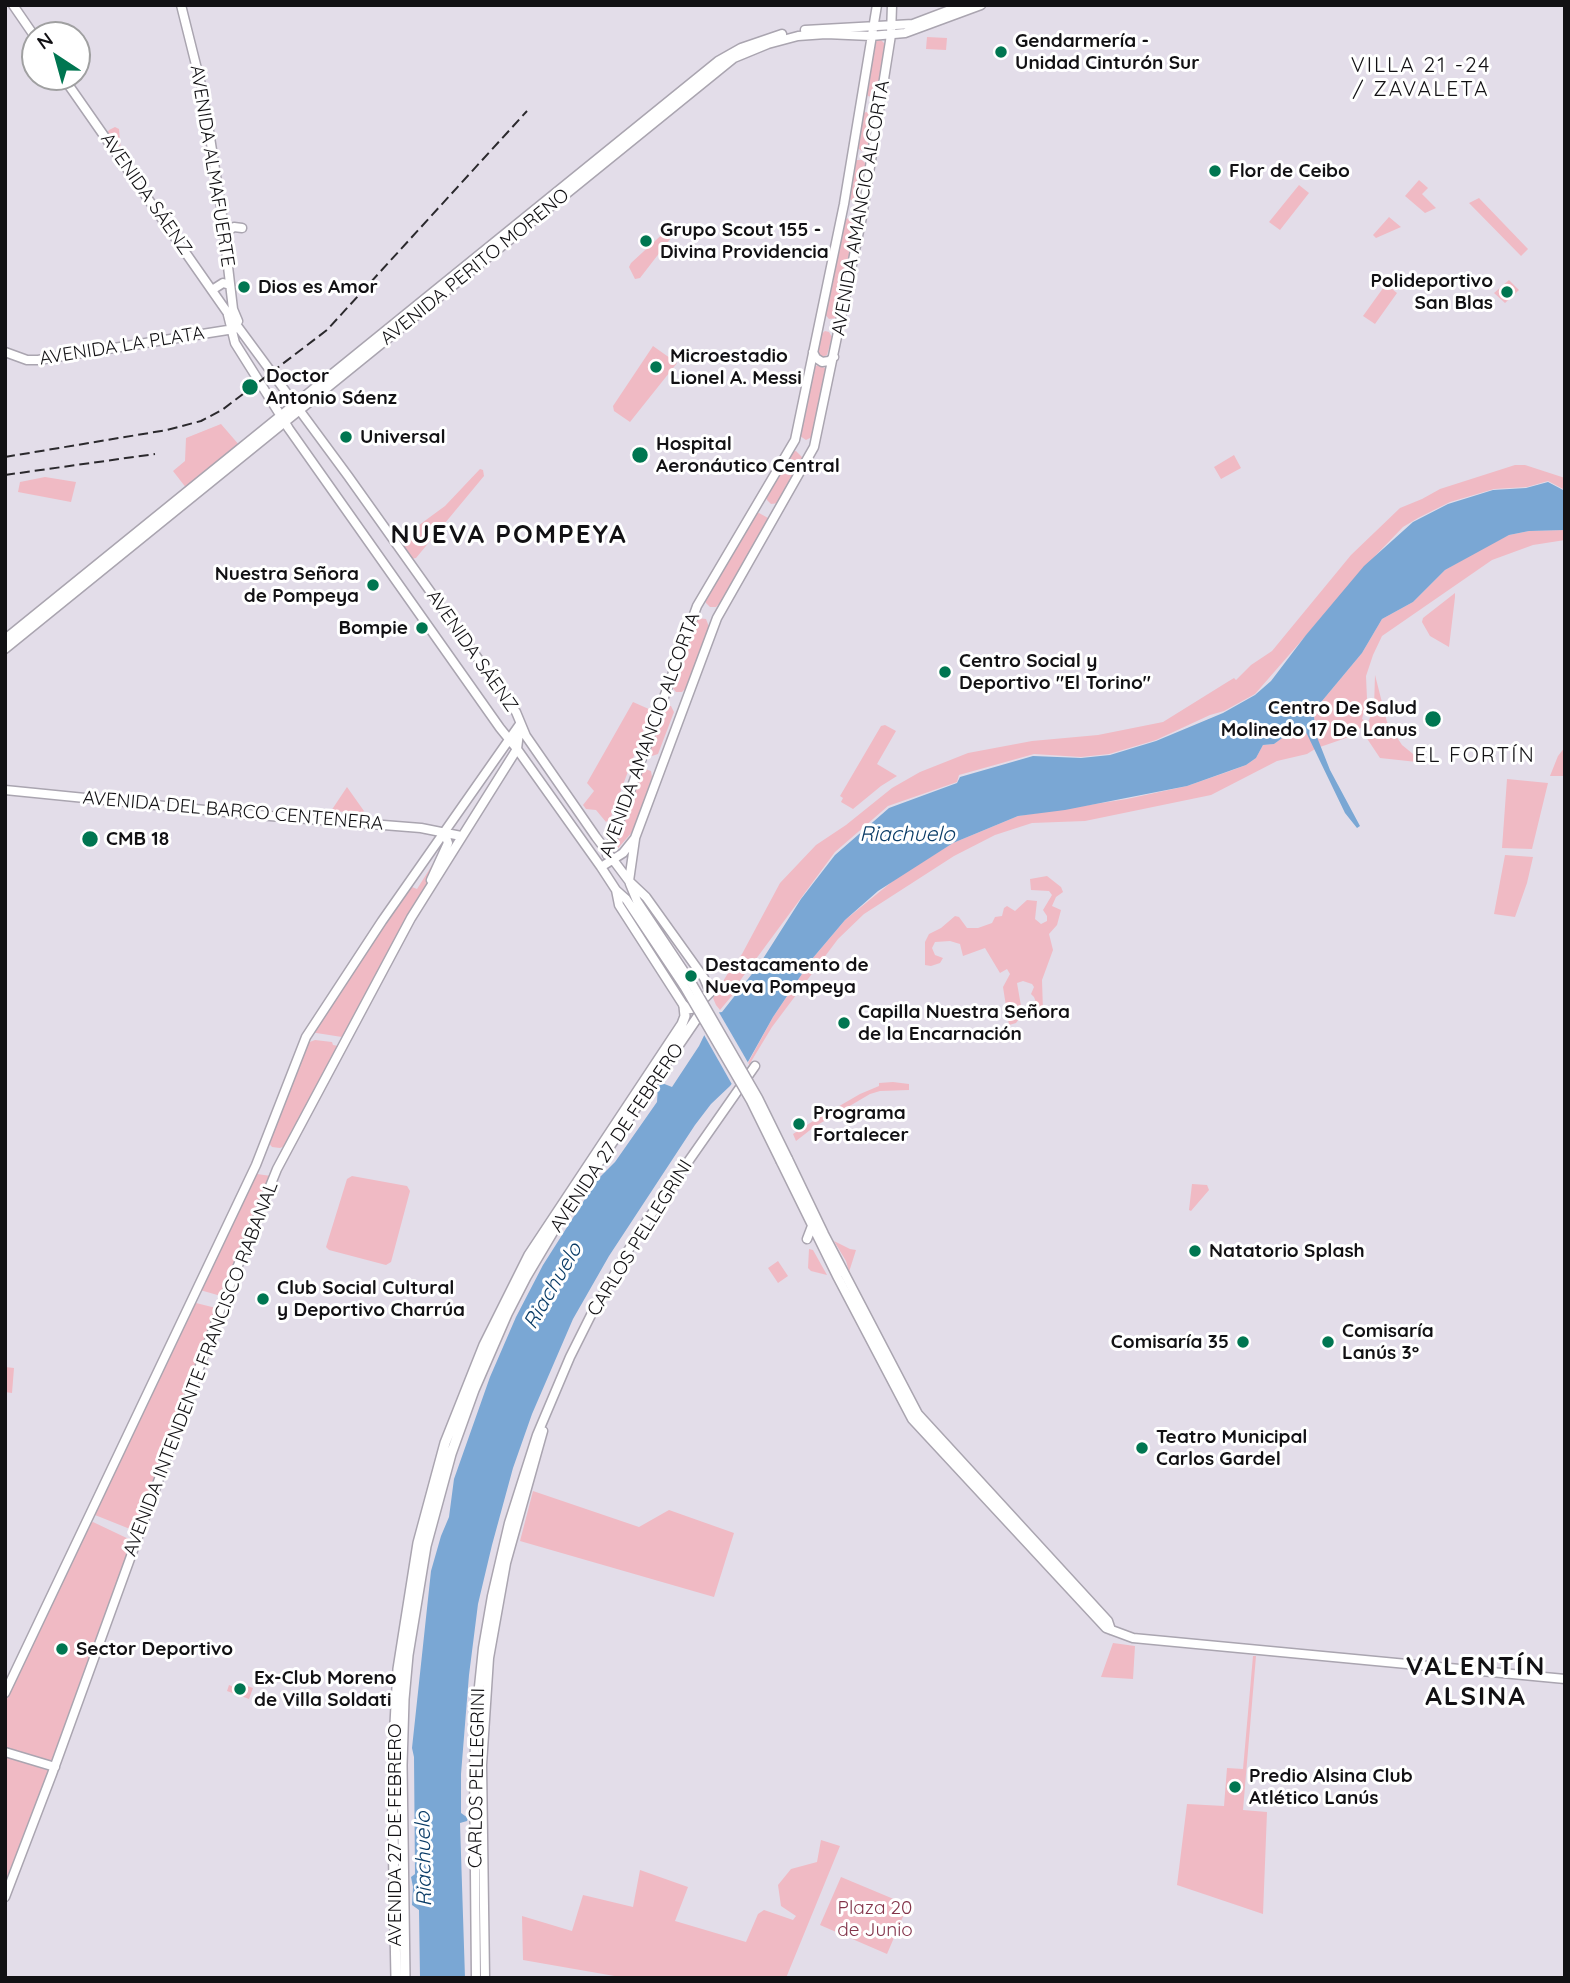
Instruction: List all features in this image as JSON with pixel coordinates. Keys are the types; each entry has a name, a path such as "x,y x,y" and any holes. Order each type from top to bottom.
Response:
{"main road":[{"path":"13,5 24,21"},
{"name":"AVENIDA ALMAFUERTE","path":"181,5 202,93 225,233 233,309 240,327"},
{"path":"891,31 923,22 963,5"},
{"path":"891,31 933,25 981,5"},
{"path":"876,8 892,6"},
{"name":"AVENIDA AMANCIO ALCORTA","path":"601,867 613,861 635,838 718,618 813,452 862,217 891,31 892,6"},
{"name":"AVENIDA AMANCIO ALCORTA","path":"601,867 697,607 795,440 844,204 876,8"},
{"name":"AVENIDA PERITO MORENO","path":"5,639 722,66 751,47 802,30 891,31"},
{"name":"AVENIDA SÁENZ","path":"73,91 212,290 510,704 520,724 607,853 650,902 704,978 710,992"},
{"path":"225,233 234,227 242,228"},
{"path":"212,290 223,283 230,285"},
{"path":"228,312 225,323 213,333 235,343"},
{"name":"AVENIDA SÁENZ","path":"228,312 235,343 283,418 601,867 616,890 619,905 684,1006"},
{"name":"AVENIDA LA PLATA","path":"5,352 27,360 38,360 240,327"},
{"path":"813,352 822,362 834,357"},
{"name":"AVENIDA PERITO MORENO","path":"5,649 283,418"},
{"name":"AVENIDA INTENDENTE FRANCISCO RABANAL","path":"5,1693 256,1165 306,1037 443,832 520,724"},
{"name":"AVENIDA INTENDENTE FRANCISCO RABANAL","path":"5,1897 55,1767 246,1241 286,1149 387,961 461,836 517,749 520,724"},
{"name":"AVENIDA DEL BARCO CENTENERA","path":"5,790 410,827 461,836"},
{"path":"430,887 432,874 448,843 443,832"},
{"path":"635,838 629,881 637,901 688,984 785,1161 918,1414 1108,1621 1111,1630"},
{"path":"616,890 626,899 688,984"},
{"path":"684,1006 687,1009 694,1008 710,992"},
{"name":"AVENIDA 27 DE FEBRERO","path":"422,1545 462,1423 507,1314 564,1213 707,1003 710,992"},
{"name":"AVENIDA 27 DE FEBRERO","path":"398,1858 394,1721 422,1545 445,1443 464,1390 503,1304 552,1217 682,1024 684,1006"},
{"name":"CARLOS PELLEGRINI","path":"476,1978 474,1751 483,1648 509,1523 544,1420 570,1357 603,1292 645,1223 755,1066"},
{"path":"785,1161 811,1226 915,1423 1102,1625 1133,1638 1565,1679"},
{"path":"807,1239 811,1226"},
{"name":"CARLOS PELLEGRINI","path":"485,1978 482,1765 489,1658 506,1563 542,1437 544,1420"},
{"path":"92,1519 102,1498 104,1484"},
{"name":"AVENIDA 27 DE FEBRERO","path":"396,1978 402,1752 408,1655 413,1649 414,1638 407,1636"},
{"path":"5,1752 55,1767"},
{"name":"AVENIDA 27 DE FEBRERO","path":"398,1858 407,1860 408,1868 408,1877 403,1883 405,1978"}],"green space":[{"path":"927,37 947,38 946,50 926,49"},
{"path":"880,39 886,45 878,93 872,97 868,96 866,91 875,42"},
{"path":"866,112 873,118 868,147 862,151 856,147 862,114"},
{"path":"115,127 119,129 121,152 106,134"},
{"path":"856,160 862,160 866,164 859,198 854,202 848,198"},
{"path":"1419,180 1428,188 1422,194 1436,208 1425,213 1405,196"},
{"path":"1299,185 1309,193 1280,230 1269,222"},
{"path":"1479,198 1528,249 1521,256 1469,203"},
{"path":"851,217 857,222 839,314 837,318 829,319 824,313 844,220"},
{"path":"1389,217 1401,227 1376,238 1373,235"},
{"path":"668,229 674,229 674,234 640,278 635,279 629,267 631,263"},
{"name":"Polideportivo San Blas","path":"1509,280 1519,290 1505,303 1494,293"},
{"path":"1386,284 1397,293 1375,324 1363,316"},
{"path":"825,331 832,337 827,355 820,358 816,352 820,335"},
{"path":"653,346 677,363 630,422 614,411 613,406"},
{"path":"818,365 827,369 814,436 806,440 800,436 814,367"},
{"path":"221,424 240,446 187,489 173,471 185,461 186,438"},
{"path":"796,451 803,458 779,503 771,504 766,495 791,452"},
{"path":"1234,455 1241,468 1221,479 1214,467"},
{"path":"1515,465 1525,465 1565,478 1565,490 1548,481 1527,487 1494,489 1450,502 1403,527 1255,694 1224,711 1156,740 1109,754 1081,757 1034,754 959,775 957,782 888,806 835,852 739,982 735,992 720,1010 716,1005 713,998 742,954 780,883 816,845 892,788 920,772 968,753 1032,741 1098,735 1163,722 1234,678 1236,680 1251,665 1272,651 1351,555 1400,508 1440,489"},
{"path":"480,469 483,470 484,476 416,558 411,559 400,539 445,506"},
{"path":"45,477 76,482 71,502 18,492 20,482"},
{"path":"759,513 768,518 767,526 720,603 716,607 710,607 705,598 754,514"},
{"path":"1565,530 1565,540 1533,545 1492,560 1382,636 1366,676 1367,699 1363,726 1349,737 1320,747 1315,732 1314,715 1322,701 1362,653 1382,619 1413,602 1445,570 1486,546 1509,535 1529,531"},
{"path":"1455,593 1449,647 1430,636 1422,622 1423,618"},
{"path":"697,618 706,619 709,627 686,688 682,692 676,692 671,686"},
{"path":"1375,675 1387,722 1402,745 1418,758 1417,762 1380,758 1366,737 1364,732 1374,708"},
{"path":"633,702 651,710 611,817 606,822 596,810 586,809 583,805 594,791 587,783"},
{"path":"665,706 671,706 674,712 658,754 652,756 647,750"},
{"path":"885,725 896,731 877,764 897,776 853,809 841,802 843,798 840,796 881,726"},
{"path":"1296,728 1305,730 1315,749 1307,754 1277,761 1211,795 1085,821 1032,823 995,835 954,856 864,914 838,939 772,1027 749,1065 773,1017 812,959 845,920 899,876 953,843 1018,816 1127,799 1187,786 1230,771 1256,758 1263,745 1274,744"},
{"path":"1565,747 1565,776 1550,776 1558,756"},
{"path":"645,769 651,771 652,777 633,831 614,853 641,773"},
{"path":"1507,779 1548,783 1532,849 1502,848"},
{"path":"347,787 364,811 362,813 331,811"},
{"path":"443,848 430,871 427,885 342,1037 310,1032 314,1031 391,915 412,887 417,889"},
{"path":"1505,855 1533,857 1515,917 1494,914"},
{"path":"1047,876 1061,887 1063,892 1056,897 1052,906 1061,910 1057,925 1049,934 1053,950 1042,980 1043,1011 1039,1020 1034,1011 1037,1005 1031,994 1034,987 1032,984 1023,981 1017,983 1021,1006 1019,1019 1009,1025 1003,987 1010,974 1007,969 1000,973 985,948 963,956 960,944 950,941 935,942 932,948 935,955 943,958 940,963 925,965 925,942 929,934 955,916 959,917 967,928 978,928 992,923 995,917 1002,916 1007,906 1015,911 1027,900 1037,901 1035,919 1041,924 1047,921 1043,910 1052,895 1049,891 1031,890 1030,879"},
{"path":"315,1040 332,1042 338,1046 287,1145 272,1147 268,1142 307,1043"},
{"path":"879,1083 909,1084 909,1090 870,1094 814,1127 796,1141 793,1134 810,1123 879,1086"},
{"path":"257,1174 271,1176 221,1296 200,1290"},
{"path":"352,1176 407,1186 410,1191 391,1262 386,1265 326,1247 347,1179"},
{"path":"1192,1184 1207,1185 1209,1190 1191,1211 1189,1210"},
{"path":"834,1241 856,1250 849,1272 846,1261"},
{"path":"809,1249 813,1250 827,1275 808,1268"},
{"path":"778,1261 788,1276 778,1283 768,1268"},
{"path":"196,1303 216,1308 135,1531 95,1515"},
{"path":"5,1367 14,1368 12,1393 5,1392"},
{"path":"533,1491 639,1527 669,1510 734,1533 714,1597 520,1541"},
{"path":"93,1522 133,1541 55,1759 49,1762 5,1748 5,1703 88,1524"},
{"path":"1113,1643 1135,1646 1133,1679 1101,1677"},
{"name":"Predio Alsina Club Atlético Lanús","path":"1253,1656 1256,1656 1243,1810 1267,1812 1263,1914 1177,1885 1187,1804 1224,1806 1227,1768 1243,1769"},
{"name":"Ex-Club Moreno de Villa Soldati","path":"236,1682 253,1688 249,1699 227,1691 229,1685 234,1687"},
{"path":"5,1755 49,1771 5,1886"},
{"path":"821,1840 840,1846 786,1978 626,1978 523,1960 522,1916 572,1931 583,1895 633,1907 640,1870 688,1887 675,1921 746,1942 758,1914 764,1910 793,1920 796,1916 781,1906 778,1885 791,1869 817,1862"},
{"name":"Plaza 20 de Junio","path":"841,1877 908,1905 887,1954 820,1925"}],"water":[{"name":"Riachuelo","path":"1548,482 1565,491 1565,530 1529,531 1509,535 1445,570 1413,602 1382,619 1362,653 1322,701 1314,715 1315,732 1330,770 1360,826 1357,828 1345,813 1305,730 1296,728 1274,744 1263,745 1256,758 1246,765 1187,786 1065,810 1018,816 953,843 878,891 845,920 812,959 773,1017 744,1069 695,1125 609,1256 573,1319 532,1414 513,1468 492,1545 478,1604 469,1675 461,1774 461,1813 468,1818 460,1823 465,1978 420,1978 419,1910 412,1905 411,1877 415,1874 412,1748 431,1571 449,1517 454,1479 490,1377 516,1317 543,1265 597,1180 615,1162 657,1102 658,1087 662,1083 672,1087 699,1046 715,1013 722,1012 759,965 801,899 835,855 889,808 957,783 960,777 1033,756 1081,758 1110,755 1156,741 1223,713 1255,695 1271,681 1364,566 1413,522 1448,504 1493,490 1526,488"}],"pier":[{"path":"717,1009 750,1066 734,1088 703,1033 712,1011"}],"railway":[{"path":"5,457 167,430 201,421 222,410 327,330 527,111"},
{"path":"5,475 155,454"}],"place":[{"name":"Gendarmería - Unidad Cinturón Sur","path":"1001,52"},
{"name":"Flor de Ceibo","path":"1215,171"},
{"name":"Grupo Scout 155 - Divina Providencia","path":"646,241"},
{"name":"Dios es Amor","path":"244,287"},
{"name":"Polideportivo San Blas","path":"1507,292"},
{"name":"Microestadio Lionel A. Messi","path":"656,367"},
{"name":"Doctor Antonio Sáenz","path":"250,387"},
{"name":"Universal","path":"346,437"},
{"name":"Hospital Aeronáutico Central","path":"640,455"},
{"name":"Nuestra Señora de Pompeya","path":"373,585"},
{"name":"Bompie","path":"422,628"},
{"name":"Centro Social y Deportivo \"El Torino\"","path":"945,672"},
{"name":"Centro De Salud Molinedo 17 De Lanus","path":"1433,719"},
{"name":"CMB 18","path":"90,839"},
{"name":"Destacamento de Nueva Pompeya","path":"691,976"},
{"name":"Capilla Nuestra Señora de la Encarnación","path":"844,1023"},
{"name":"Programa Fortalecer","path":"799,1124"},
{"name":"Natatorio Splash","path":"1195,1251"},
{"name":"Club Social Cultural y Deportivo Charrúa","path":"263,1299"},
{"name":"Comisaría 35","path":"1243,1342"},
{"name":"Comisaría Lanús 3°","path":"1328,1342"},
{"name":"Teatro Municipal Carlos Gardel","path":"1142,1448"},
{"name":"Sector Deportivo","path":"62,1649"},
{"name":"Ex-Club Moreno de Villa Soldati","path":"240,1689"},
{"name":"Predio Alsina Club Atlético Lanús","path":"1235,1787"}],"district":[{"name":"VILLA 21 -24 / ZAVALETA","path":"1421,78"},
{"name":"NUEVA POMPEYA","path":"509,535"},
{"name":"EL FORTÍN","path":"1475,756"},
{"name":"VALENTÍN ALSINA","path":"1476,1682"}]}
